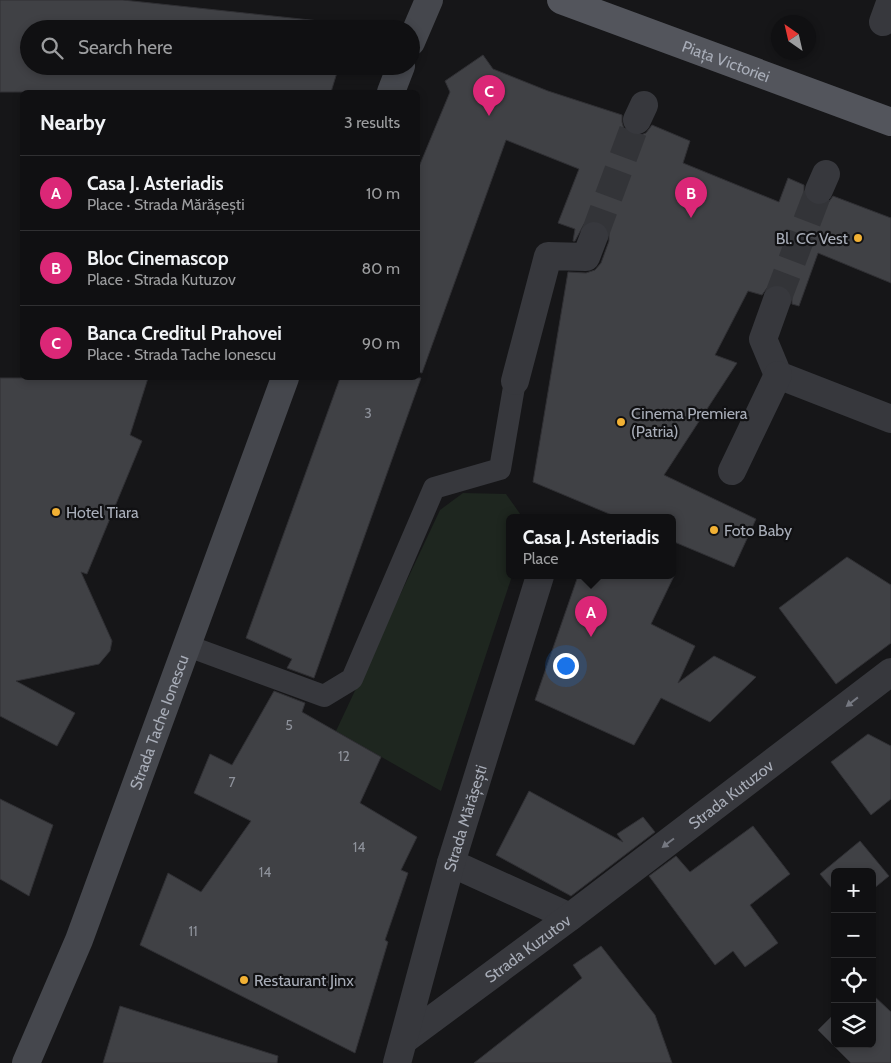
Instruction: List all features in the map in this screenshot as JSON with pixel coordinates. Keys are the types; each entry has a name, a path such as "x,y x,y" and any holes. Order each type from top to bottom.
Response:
{"main road":[{"path":"420,21 429,0"},
{"name":"Piața Victoriei","path":"561,0 891,122"},
{"path":"392,90 398,75"},
{"name":"Strada Tache Ionescu","path":"26,1063 79,940 284,380"}],"street":[{"path":"515,381 548,256 586,257 594,236"},
{"path":"778,300 762,339 778,375 891,419"},
{"path":"732,471 778,375"},
{"name":"Strada Mărășești","path":"401,1051 451,863 539,579"},
{"name":"Strada Kutuzov","path":"570,917 891,672"},
{"name":"Strada Kuzutov","path":"401,1051 570,917 451,863"}],"lane":[{"path":"188,646 324,696 352,679 434,488 500,469 515,381"}],"shaded area":[{"path":"463,493 506,494 520,514 506,514 506,579 511,579 441,791 336,731 440,510"}],"building":[{"path":"0,0 123,0 310,20 20,20 20,75 336,75 332,90 20,90 20,92 0,92"},
{"path":"483,55 493,69 548,91 622,115 624,129 631,134 638,136 646,133 652,125 690,141 683,163 779,202 788,178 804,185 806,199 813,204 820,206 828,203 833,196 891,218 891,283 818,253 799,306 792,304 789,290 782,285 767,288 762,295 748,291 715,355 737,363 664,475 756,519 734,567 676,543 676,514 609,514 533,482 568,272 586,273 595,270 601,263 609,241 609,233 606,227 599,221 591,221 584,224 575,241 573,241 575,229 558,223 579,169 506,140 422,373 420,372 420,164 450,92 445,81"},
{"name":"Hotel Tiara","path":"0,378 20,378 20,380 147,380 130,435 142,441 87,574 81,572 112,641 110,651 99,664 16,681 75,713 57,746 0,716"},
{"path":"421,378 314,678 287,668 292,659 246,638 339,380 420,380"},
{"path":"847,557 891,585 891,643 836,684 779,608"},
{"path":"577,579 673,579 651,624 695,646 678,683 714,656 756,677 710,722 661,698 634,745 535,700"},
{"path":"274,691 305,703 302,712 381,757 360,803 417,837 401,870 408,873 385,940 388,942 355,1053 140,945 168,873 201,892 251,821 194,793 210,754 232,765"},
{"path":"868,734 891,746 891,799 871,815 831,762"},
{"path":"529,791 623,842 617,834 643,817 655,832 571,896 496,855"},
{"path":"0,799 53,825 29,896 0,879"},
{"path":"753,826 790,874 750,905 778,943 745,967 733,951 715,965 649,876 676,856 690,872"},
{"path":"860,841 889,876 876,887 876,868 831,868 831,887 820,874"},
{"path":"601,946 655,1015 672,1063 474,1063 582,978 573,965"},
{"path":"876,998 891,1012 891,1063 851,1063 836,1048 876,1048"},
{"path":"120,1006 278,1056 277,1063 103,1063"},
{"path":"831,1017 831,1043 818,1030"}],"tunnel":[{"path":"594,236 637,120"},
{"path":"777,300 819,190"}],"place":[{"name":"Banca Creditul Prahovei","path":"489,116"},
{"name":"Bloc Cinemascop","path":"691,218"},
{"name":"Bl. CC Vest","path":"858,238"},
{"name":"Cinema Premiera (Patria)","path":"621,422"},
{"name":"Hotel Tiara","path":"56,512"},
{"name":"Foto Baby","path":"714,530"},
{"name":"Casa J. Asteriadis","path":"591,637"},
{"name":"Restaurant Jinx","path":"244,980"}]}
